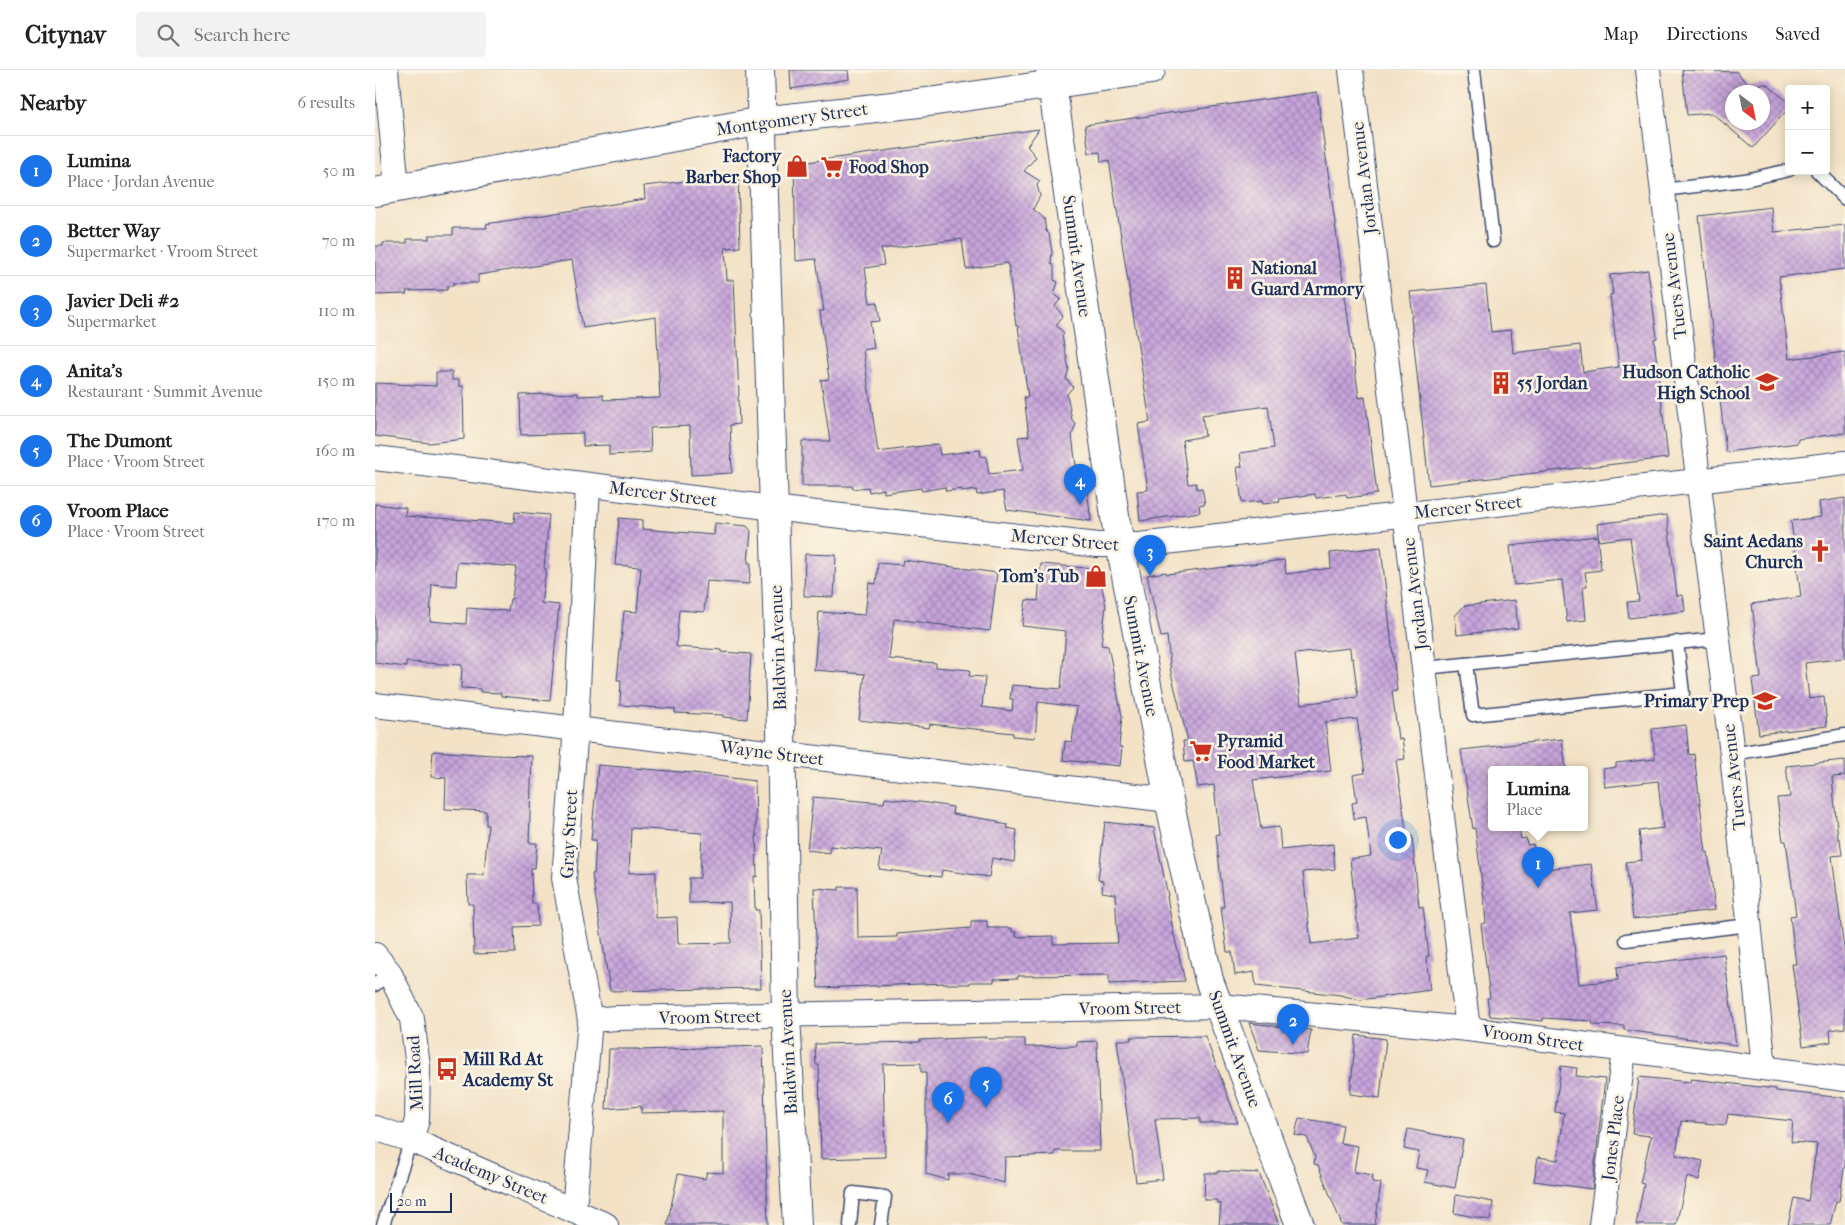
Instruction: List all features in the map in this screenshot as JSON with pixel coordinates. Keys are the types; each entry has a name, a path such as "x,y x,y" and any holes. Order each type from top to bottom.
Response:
{"main road":[{"name":"Baldwin Avenue","path":"761,70 782,754 786,1016 797,1225"},
{"name":"Montgomery Street","path":"386,190 762,121 936,101 1051,78 1151,70"},
{"name":"Summit Avenue","path":"1051,78 1120,546 1169,800 1209,980 1300,1225"}],"street":[{"path":"386,70 386,190"},
{"name":"Jordan Avenue","path":"1351,70 1468,1030"},
{"name":"Tuers Avenue","path":"1649,70 1697,481 1732,754 1765,1068"},
{"name":"Mercer Street","path":"375,458 774,508 1120,546 1845,463"},
{"name":"Gray Street","path":"574,1211 590,1020 565,878 576,728 588,485"},
{"name":"Wayne Street","path":"375,705 1169,800"},
{"name":"Mill Road","path":"380,971 412,1019 418,1067 417,1120 411,1140"},
{"name":"Vroom Street","path":"590,1020 1220,1006 1468,1030 1845,1079"},
{"name":"Jones Place","path":"1601,1225 1624,1051"},
{"name":"Academy Street","path":"375,1128 411,1140 606,1225"}],"lane":[{"path":"1474,70 1493,241"},
{"path":"1663,190 1745,180 1785,171"},
{"path":"1821,175 1845,200"},
{"path":"1424,668 1717,639"},
{"path":"1466,664 1473,715 1683,693 1677,642"},
{"path":"1732,754 1845,735"},
{"path":"1626,940 1749,925"},
{"path":"383,1225 411,1140"},
{"path":"850,1225 853,1193 885,1197 881,1225"}],"building":[{"path":"790,70 848,70 849,79 791,89"},
{"path":"1682,70 1737,72 1748,85 1725,85 1725,124 1712,113 1687,115"},
{"path":"1770,87 1785,100 1785,112 1770,129"},
{"name":"National Guard Armory","path":"1317,92 1359,398 1365,397 1377,494 1347,498 1346,494 1316,498 1315,494 1279,499 1280,502 1263,504 1262,501 1242,503 1237,467 1242,467 1240,453 1274,448 1268,406 1202,415 1205,436 1182,440 1188,484 1196,483 1197,489 1202,488 1205,504 1199,505 1200,512 1140,521 1137,491 1148,490 1138,424 1150,422 1109,160 1101,162 1100,152 1089,153 1085,125"},
{"path":"1039,129 1027,146 1036,157 1024,171 1040,181 1037,185 1040,196 1033,209 1044,218 1052,252 1051,263 1054,267 1054,280 1058,282 1054,294 1061,299 1055,306 1063,316 1056,325 1064,333 1062,336 1069,369 1066,379 1073,387 1067,394 1072,420 1076,424 1072,435 1075,459 1080,490 1087,489 1091,521 1007,510 1003,491 977,495 976,490 962,492 962,489 946,491 945,487 922,491 921,488 884,493 884,489 869,492 868,487 853,489 852,486 802,486 802,441 830,441 821,380 829,379 820,311 824,311 816,259 796,261 794,164","holes":["962,239 966,269 1008,263 1028,397 1024,397 1029,436 1018,437 1023,470 989,474 986,456 981,457 980,450 940,455 938,444 878,452 863,350 874,348 870,322 880,321 877,302 870,303 865,268 884,265 881,249"]},
{"path":"1732,130 1769,130 1753,148"},
{"path":"738,175 740,247 725,248 727,280 734,280 739,396 739,424 730,425 732,473 691,475 690,426 650,428 651,452 629,454 609,455 609,445 583,446 583,433 521,435 520,395 578,393 578,396 603,395 603,400 660,398 656,317 583,328 572,260 478,275 478,283 453,283 453,286 447,286 447,290 406,291 407,294 375,295 375,246 383,246 383,243 407,243 407,239 429,239 429,235 453,235 453,228 487,228 486,224 645,199 644,186"},
{"path":"1771,207 1774,232 1845,225 1845,269 1779,277 1789,359 1845,352 1845,433 1798,439 1798,443 1726,452 1699,216"},
{"name":"55 Jordan","path":"1648,270 1657,338 1654,339 1668,458 1429,485 1411,318 1413,318 1410,292 1486,285 1491,332 1511,330 1513,353 1580,345 1583,372 1619,367 1610,295 1613,294 1610,275"},
{"path":"436,372 452,372 452,380 459,380 459,386 463,386 464,439 429,443 375,436 375,383 436,386"},
{"path":"1845,498 1845,658 1805,663 1809,699 1824,697 1827,726 1759,734 1752,679 1761,678 1752,604 1801,597 1791,521 1821,517 1819,502"},
{"path":"375,504 406,508 405,516 514,523 515,512 549,515 544,568 546,569 541,603 559,605 550,701 501,696 501,693 480,692 480,689 461,688 462,665 406,662 406,667 375,663","holes":["457,562 516,567 512,599 510,599 508,611 467,608 466,624 430,621 432,584 456,586"]},
{"path":"1667,515 1677,596 1683,595 1685,611 1629,618 1627,602 1639,601 1630,537 1599,541 1597,524"},
{"path":"619,518 642,520 642,529 714,535 715,523 747,526 751,531 748,563 751,563 749,584 707,581 704,612 679,610 676,645 677,647 751,654 747,719 723,717 723,715 675,713 675,709 620,705 621,680 617,680 624,611 637,612 641,567 615,565"},
{"path":"1597,536 1601,570 1585,572 1587,586 1583,587 1586,620 1567,622 1562,580 1514,585 1510,546"},
{"path":"1381,547 1397,691 1392,691 1398,739 1402,738 1405,759 1396,760 1407,837 1412,836 1419,907 1423,907 1429,956 1426,956 1430,990 1360,1000 1341,995 1256,986 1254,972 1235,975 1232,952 1227,952 1221,907 1224,907 1216,835 1219,834 1214,785 1198,787 1193,761 1185,762 1183,741 1188,741 1171,673 1167,636 1161,637 1147,575 1284,560 1286,574 1331,568 1330,553","holes":["1350,648 1358,697 1301,704 1295,654","1357,719 1365,773 1353,775 1357,802 1352,803 1354,819 1366,817 1371,856 1350,859 1359,938 1311,944 1303,872 1335,869 1333,844 1281,850 1279,827 1261,829 1253,780 1331,771 1325,722"]},
{"path":"805,554 836,555 834,597 804,596"},
{"path":"903,560 997,573 990,631 894,619 889,659 936,663 936,667 970,670 969,676 985,677 982,707 1012,711 1013,699 1010,699 1012,685 1061,689 1066,631 1022,626 1026,600 1038,601 1041,564 1098,569 1106,606 1101,645 1108,646 1122,716 1119,747 1122,747 1120,766 1063,760 1065,741 1072,742 1077,707 1038,702 1035,738 1013,736 1013,733 930,724 929,728 859,720 865,674 814,670 819,612 865,615 869,583 876,584 878,563 902,565"},
{"path":"1515,600 1518,628 1457,635 1455,616 1464,606"},
{"path":"1686,725 1689,755 1694,754 1715,910 1633,919 1626,862 1642,860 1639,831 1663,828 1658,781 1605,787 1603,769 1616,767 1616,763 1655,759 1652,729"},
{"path":"1562,739 1566,766 1488,766 1488,831 1520,831 1521,839 1526,838 1527,845 1533,844 1536,870 1591,864 1598,910 1570,913 1579,984 1618,980 1617,967 1724,954 1736,1045 1624,1030 1624,1026 1593,1025 1592,1021 1543,1018 1543,1021 1490,1016 1487,998 1490,998 1481,924 1486,923 1484,899 1475,828 1473,829 1461,750"},
{"path":"433,751 532,756 529,843 537,843 535,868 531,868 532,904 537,904 538,926 514,927 515,953 474,954 473,904 468,904 467,875 484,875 488,825 486,825 486,811 445,809 446,778 431,777"},
{"path":"1845,760 1845,776 1832,777 1838,839 1840,839 1842,855 1832,856 1845,957 1845,1028 1830,1030 1831,1042 1803,1046 1792,964 1796,964 1790,916 1796,915 1786,841 1783,841 1777,798 1790,797 1786,766"},
{"path":"598,765 693,773 755,781 757,877 754,876 755,910 759,910 761,988 610,991 592,874 594,874 596,840 591,840","holes":["631,828 702,833 700,878 689,878 689,903 730,902 731,943 678,944 677,917 656,918 656,872 629,873"]},
{"path":"813,797 884,803 885,798 920,802 953,807 952,814 998,821 997,823 1008,825 1007,828 1017,830 1014,862 992,858 989,877 942,870 941,877 879,869 882,851 830,846 830,853 807,850"},
{"path":"1105,822 1154,828 1173,931 1185,981 1109,984 1109,975 1018,976 1018,978 994,979 994,982 970,982 970,984 947,983 818,988 814,888 839,890 839,887 857,887 858,938 897,937 897,934 971,928 971,921 987,921 987,928 1012,928 1012,932 1016,932 1016,937 1053,936 1053,944 1118,943 1115,894 1102,892 1103,881 1098,880"},
{"path":"1249,1023 1311,1030 1307,1054 1259,1050"},
{"path":"1356,1035 1386,1039 1380,1098 1350,1094"},
{"path":"1205,1036 1238,1123 1200,1123 1200,1118 1155,1119 1163,1179 1136,1182 1117,1040 1131,1040 1131,1037"},
{"path":"987,1037 988,1039 1025,1039 1025,1047 1077,1046 1077,1042 1097,1041 1100,1151 1055,1151 1055,1155 1005,1157 1004,1183 969,1174 948,1174 948,1180 926,1174 926,1072 921,1072 921,1063 883,1064 885,1157 821,1159 819,1065 816,1065 815,1044 920,1042 920,1040"},
{"path":"763,1046 768,1225 667,1225 678,1174 705,1179 707,1172 723,1173 723,1111 641,1113 641,1106 606,1109 609,1049 639,1050"},
{"path":"1561,1066 1577,1068 1576,1076 1605,1079 1592,1189 1534,1181 1538,1157 1558,1160 1564,1113 1555,1112"},
{"path":"1639,1077 1690,1082 1691,1079 1776,1089 1776,1091 1845,1098 1845,1163 1839,1201 1836,1201 1830,1225 1788,1225 1794,1198 1808,1201 1817,1144 1791,1142 1793,1121 1728,1114 1726,1125 1681,1121 1676,1155 1703,1161 1699,1180 1687,1177 1676,1225 1636,1225 1644,1184 1640,1183 1651,1136 1632,1134"},
{"path":"1299,1118 1343,1125 1340,1143 1358,1146 1354,1172 1373,1175 1372,1182 1381,1183 1375,1225 1342,1225 1318,1165 1314,1164 1315,1157 1307,1137 1295,1135"},
{"path":"1408,1129 1463,1140 1455,1188 1425,1182 1428,1170 1416,1168 1419,1152 1404,1149"},
{"path":"1218,1171 1259,1173 1279,1225 1219,1225 1221,1204 1217,1203 1217,1200 1204,1200 1205,1173 1218,1173"},
{"path":"1456,1195 1493,1202 1490,1220 1454,1213"}],"place":[{"name":"Factory Barber Shop","path":"797,166"},
{"name":"Food Shop","path":"832,167"},
{"name":"National Guard Armory","path":"1235,278"},
{"name":"Hudson Catholic High School","path":"1767,382"},
{"name":"55 Jordan","path":"1501,383"},
{"name":"Anita’s","path":"1080,505"},
{"name":"Saint Aedans Church","path":"1820,551"},
{"name":"Tom’s Tub","path":"1096,576"},
{"name":"Javier Deli #2","path":"1150,576"},
{"name":"Primary Prep","path":"1765,701"},
{"name":"Pyramid Food Market","path":"1201,751"},
{"name":"Lumina","path":"1538,888"},
{"name":"Better Way","path":"1293,1045"},
{"name":"Mill Rd At Academy St","path":"447,1069"},
{"name":"The Dumont","path":"986,1108"},
{"name":"Vroom Place","path":"948,1123"}]}
